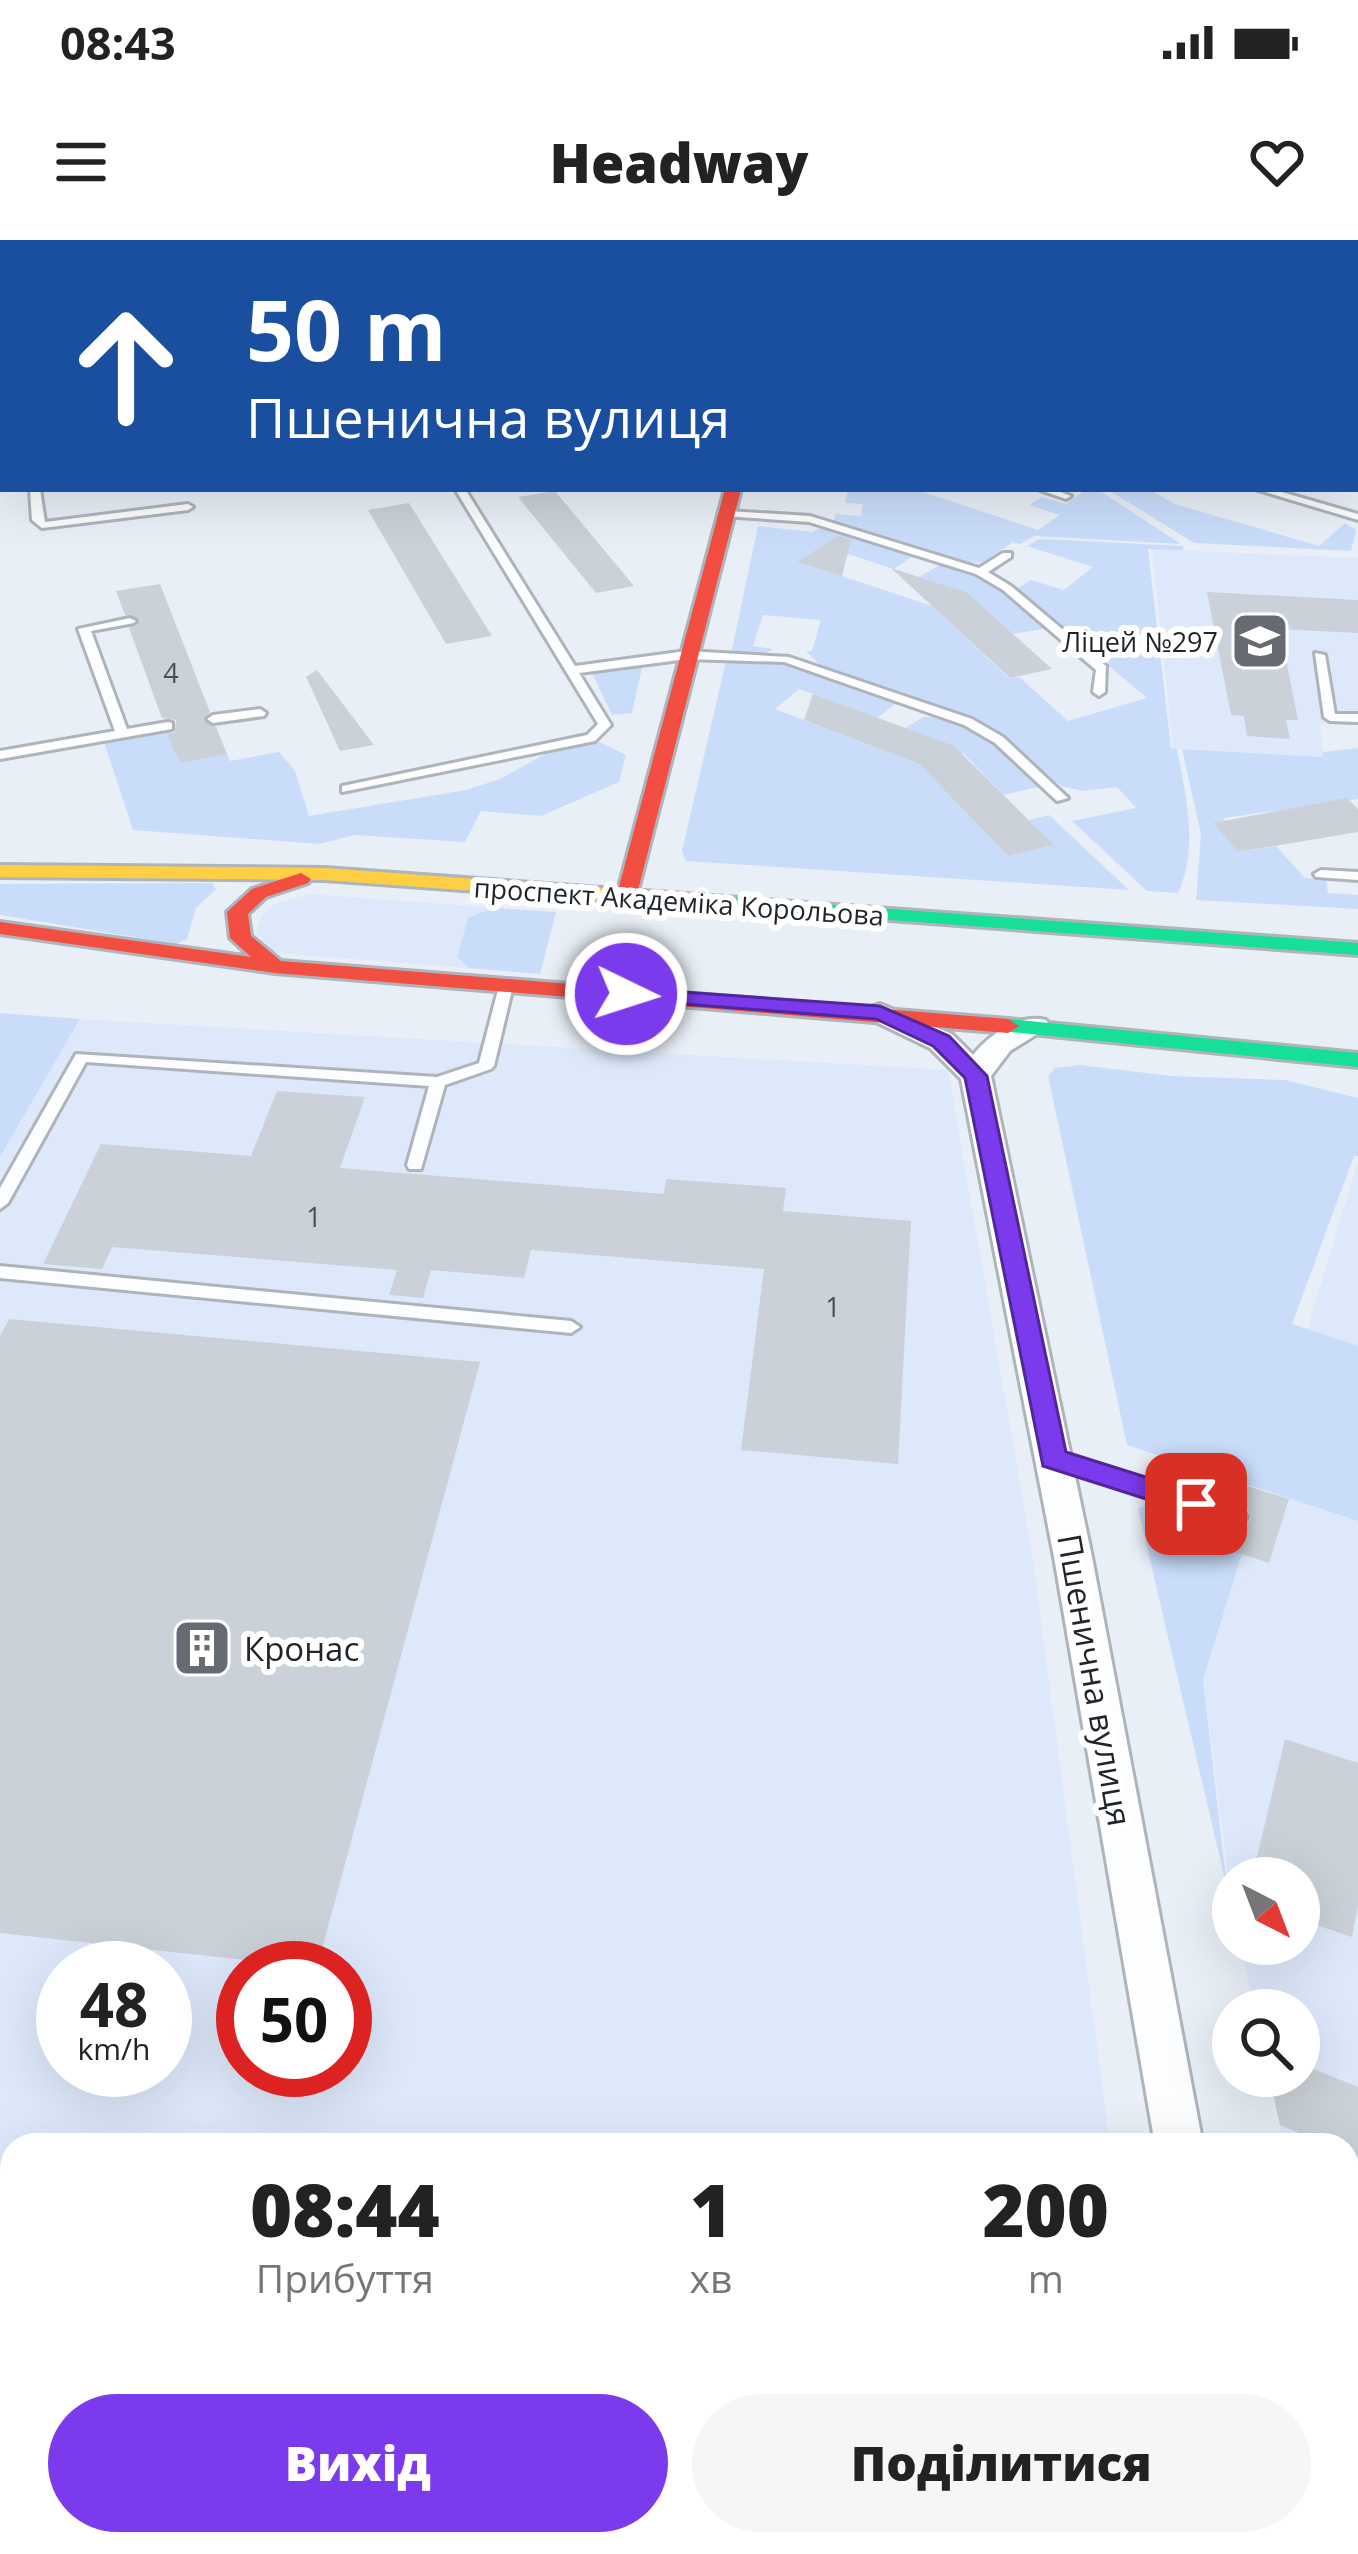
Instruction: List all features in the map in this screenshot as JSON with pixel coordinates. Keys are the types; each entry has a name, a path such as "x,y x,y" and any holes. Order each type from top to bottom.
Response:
{"main road":[{"path":"626,898 730,502"},
{"name":"проспект Академіка Корольова","path":"0,872 325,874 1357,949"},
{"path":"274,967 238,942 233,927 236,914 265,890 325,874"},
{"path":"0,928 274,967 1035,1026 1358,1060"}],"street":[{"path":"880,1013 941,1041 976,1076 986,1054 1007,1037 1035,1026"},
{"name":"Пшенична вулиця","path":"976,1076 1053,1459 1177,2133"}],"lane":[{"path":"34,492 37,520 42,525 188,507"},
{"path":"347,789 591,738 605,725 462,492"},
{"path":"1052,492 1066,496"},
{"path":"1270,492 1358,517"},
{"path":"730,502 810,519 980,572 1007,588 1102,669 1100,692"},
{"path":"980,572 1006,555"},
{"path":"122,733 84,629 130,621"},
{"path":"572,670 687,655 785,659 968,722 999,740 1062,798"},
{"path":"1319,655 1330,717 1358,718"},
{"path":"213,718 260,713"},
{"path":"0,755 168,726"},
{"path":"1321,874 1358,876"},
{"path":"0,1203 82,1057 438,1082 486,1066 506,986"},
{"path":"415,1165 438,1082"},
{"path":"0,1272 571,1327"},
{"path":"1053,1459 1237,1517"}],"shaded area":[{"path":"847,492 923,492 1038,530 1060,515 1029,505 1042,497 1066,504 1083,492 1102,492 1181,544 1035,536 1020,544 1013,542 983,562 968,563 834,522 835,514 861,516 863,504 845,503"},
{"path":"1112,492 1153,492 1175,504 1319,546 1345,523 1356,530 1351,551 1194,543"},
{"path":"758,526 813,532 821,526 913,556 894,569 823,546 799,562 932,606 1009,678 1019,677 1068,721 1147,698 1017,589 1031,580 1064,590 1093,567 1027,546 1039,539 1183,546 1183,550 1148,549 1171,748 1177,749 1189,822 1188,858 1178,893 1147,891 1072,821 1136,808 1117,787 1083,791 1061,786 990,727 820,665 806,651 812,651 821,620 763,615 753,646 773,649 763,655 731,654"},
{"name":"Ліцей №297","path":"1152,549 1358,558 1358,725 1320,724 1324,757 1173,748"},
{"path":"940,565 988,581 1047,628 1013,634 956,589 919,577"},
{"path":"726,661 789,665 896,703 877,718 799,689 775,709 919,764 1008,856 1053,845 1029,820 1049,815 1129,890 686,861 682,851"},
{"path":"643,663 632,713 612,715 591,671"},
{"path":"924,717 974,730 1041,786 1004,795 964,754 905,728"},
{"path":"168,728 181,762 227,754 230,761 279,752 295,771 309,816 466,790 500,779 558,747 591,738 626,755 619,782 541,816 481,811 465,842 354,835 320,844 133,830 103,739"},
{"path":"1358,748 1358,799 1224,818 1225,822 1214,824 1239,852 1276,846 1305,878 1326,880 1328,893 1358,895 1358,909 1196,900 1201,834 1182,749 1323,757 1323,752"},
{"path":"212,883 216,889 196,908 187,939 176,944 0,915 0,884"},
{"path":"309,894 556,912 540,974 275,953 256,932 264,912"},
{"path":"493,908 556,912 540,974 469,968 457,957 468,918"},
{"path":"0,1013 80,1019 0,1157"},
{"path":"80,1019 948,1070 1032,1553 1108,2133 0,2133 0,1157"},
{"path":"1080,1065 1171,1076 1285,1080 1358,1098 1358,1156 1354,1156 1292,1324 1358,1346 1358,1521 1127,1445 1048,1076 1055,1068"},
{"path":"1358,1161 1358,2133 1281,2133 1274,2097 1320,2097 1320,1989 1250,1989 1245,1965 1320,1965 1320,1857 1226,1857 1203,1680 1242,1555 1226,1549 1247,1486 1259,1489"},
{"path":"1153,1502 1234,1525 1226,1548 1242,1554 1203,1680 1223,1857 1220,1857 1138,1509"}],"building":[{"path":"556,492 634,586 596,593 518,497"},
{"path":"409,503 492,636 446,644 368,510"},
{"path":"838,536 851,540 842,576 797,562"},
{"path":"891,568 966,592 1052,669 1010,678"},
{"path":"160,584 210,712 203,720 216,727 227,754 181,763 172,747 168,734 175,732 176,720 162,718 129,628 140,620 125,615 116,591"},
{"path":"1207,592 1358,600 1358,633 1280,629 1298,720 1286,720 1290,739 1247,736 1244,716 1231,715"},
{"path":"317,670 374,745 340,751 306,677"},
{"path":"813,694 954,746 1054,845 1008,856 919,764 804,720"},
{"path":"1347,798 1358,809 1358,832 1238,852 1213,823"},
{"path":"277,1091 365,1097 340,1168 664,1194 666,1179 786,1188 783,1211 911,1221 898,1464 741,1450 764,1269 531,1250 524,1278 431,1270 423,1298 389,1295 397,1270 112,1247 102,1269 43,1264 101,1144 251,1156"},
{"name":"Кронас","path":"9,1319 480,1362 324,1941 216,1941 216,1957 192,1954 192,1941 72,1941 0,1933 0,1336"},
{"path":"1247,1486 1289,1499 1269,1563 1226,1549 1233,1528 1251,1519 1240,1506"},
{"path":"1285,1739 1358,1763 1358,1905 1352,1937 1320,1926 1320,1857 1257,1857"},
{"path":"1320,2072 1358,2087 1358,2133 1299,2133 1280,2125 1274,2097 1320,2097"}],"traffic: fast":[{"path":"643,897 1358,949"},
{"path":"1008,1026 1358,1060"}],"traffic: slow":[{"path":"0,871 325,874 643,897"}],"traffic: jam":[{"path":"626,898 732,492"},
{"path":"275,967 241,938 237,912 259,893 301,879"},
{"path":"0,928 275,967 1008,1026"}],"place":[{"name":"Ліцей №297","path":"1260,641"},
{"name":"Кронас","path":"202,1648"}],"route":[{"path":"626,994 880,1013 941,1041 959,1057 976,1076 1053,1459 1196,1504"}]}
